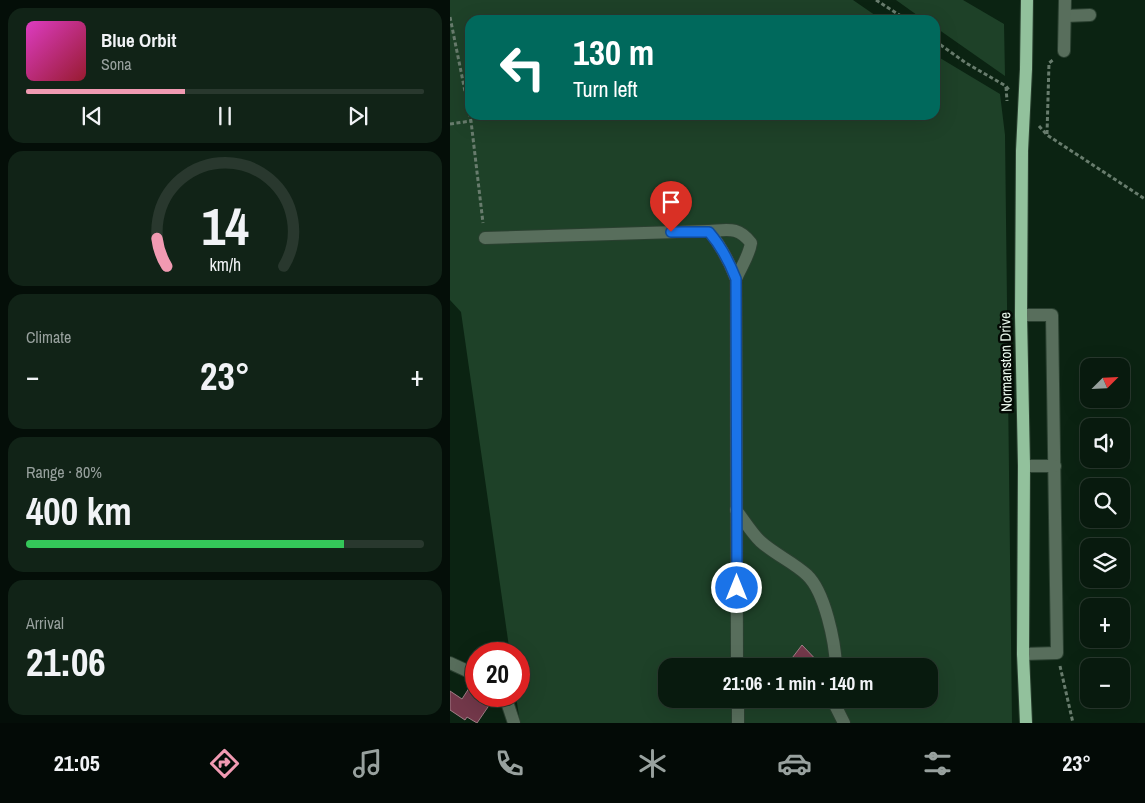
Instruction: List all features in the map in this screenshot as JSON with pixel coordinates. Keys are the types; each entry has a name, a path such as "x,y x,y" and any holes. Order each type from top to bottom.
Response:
{"main road":[{"name":"Normanston Drive","path":"1026,723 1023,654 1024,466 1021,315 1022,151 1027,0"}],"street":[{"path":"1064,51 1065,0"},
{"path":"1065,16 1090,15"},
{"path":"484,238 734,230 744,235 751,243 750,253 743,262 736,279"},
{"path":"709,232 729,262 736,279 737,658"},
{"path":"1021,315 1052,315 1057,653 1023,654"},
{"path":"1024,466 1055,466"},
{"path":"736,510 760,541 808,576 820,591 836,658"},
{"path":"450,663 465,670"},
{"path":"509,707 514,723"},
{"path":"738,708 738,723"},
{"path":"836,708 844,723"}],"path":[{"path":"876,0 899,15"},
{"path":"450,16 465,91"},
{"path":"940,44 966,63 1006,86 1012,93"},
{"path":"1046,135 1049,77"},
{"path":"450,124 471,121 484,238"},
{"path":"1035,121 1046,135 1145,199"},
{"path":"1057,653 1073,723"}],"green space":[{"path":"450,0 853,0 875,15 465,15 465,120 940,120 940,58 1000,94 1005,135 1012,723 520,723 518,707 530,707 530,642 508,642 461,312 450,300"},
{"path":"896,0 963,0 1004,24 1005,76 940,30 940,15 917,15"}],"building":[{"path":"802,645 814,658 792,658"},
{"path":"450,691 462,699 465,694 465,707 488,707 477,723 467,717 465,720 450,710"}],"route":[{"path":"671,232 709,232 729,262 736,279 737,588"}]}
